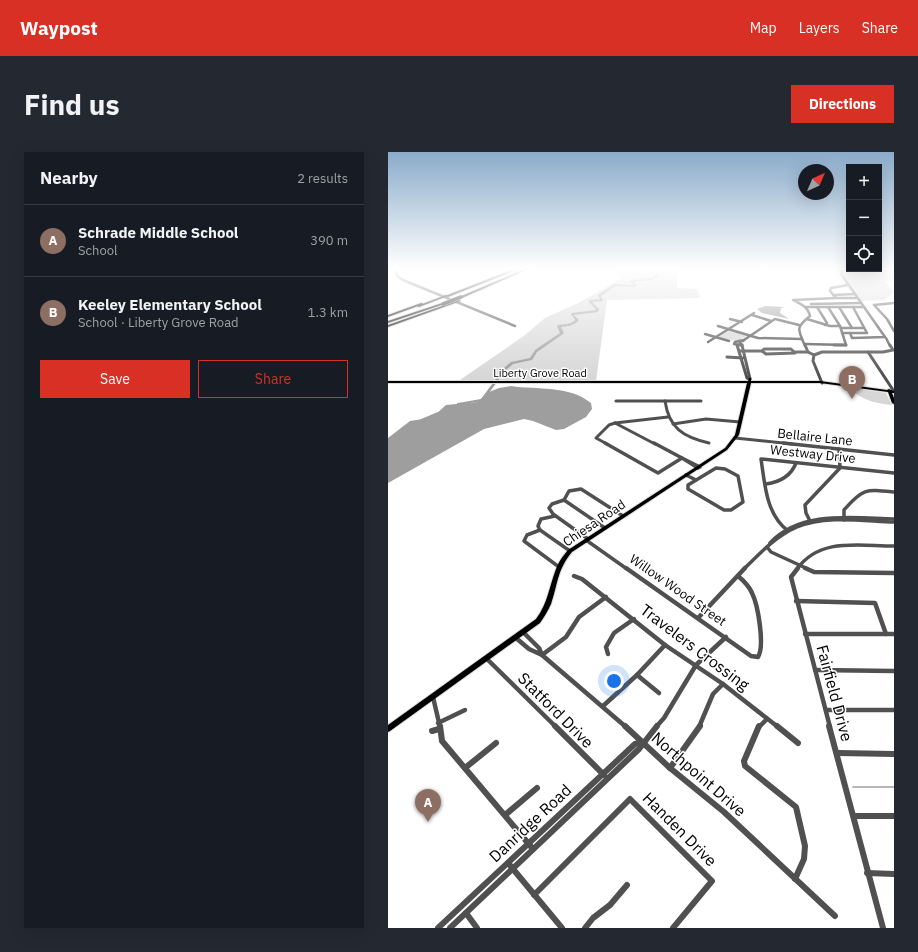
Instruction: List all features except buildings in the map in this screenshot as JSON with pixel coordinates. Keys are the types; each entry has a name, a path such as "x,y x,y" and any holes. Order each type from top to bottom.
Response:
{"highway":[{"path":"388,316 421,304"},
{"path":"388,316 441,304"},
{"path":"388,324 441,304"},
{"path":"388,324 422,315"}],"main road":[{"path":"422,315 442,304"},
{"name":"Chiesa Road","path":"388,728 487,659 540,618 548,606 561,561 570,551 726,449 735,438 750,381"},
{"name":"Liberty Grove Road","path":"388,382 821,381 892,391"},
{"path":"892,391 894,403"}],"street":[{"path":"468,304 515,325"},
{"path":"801,304 806,307 864,307"},
{"path":"811,304 816,307 827,323 825,325"},
{"path":"742,351 762,351 766,354 793,354 795,352 808,352 814,355 822,352 868,352 893,350 862,304"},
{"path":"882,304 874,305 887,319 894,331"},
{"path":"806,307 810,314 808,319 800,325 798,329 808,352"},
{"path":"805,344 846,345 840,327 828,307"},
{"path":"839,307 852,328"},
{"path":"853,307 859,314 858,318 870,338"},
{"path":"708,342 717,338 753,314 771,321"},
{"path":"730,319 742,322"},
{"path":"705,334 736,343 742,342 748,336 775,319 800,325"},
{"path":"808,319 825,325 864,328"},
{"path":"718,326 748,336 764,339 802,339"},
{"path":"850,333 852,338 885,338"},
{"path":"842,334 868,333"},
{"path":"736,343 742,342"},
{"path":"742,342 742,351 747,378 750,381"},
{"path":"736,343 742,351"},
{"path":"868,352 892,391"},
{"path":"814,355 812,359 821,381"},
{"path":"727,358 743,358"},
{"path":"665,401 668,417 673,424 683,432 703,442 709,443"},
{"path":"616,402 701,401"},
{"path":"668,417 615,423 609,425 596,438 658,473 682,458"},
{"path":"673,424 692,419 722,419 740,422"},
{"path":"615,423 699,467"},
{"name":"Bellaire Lane","path":"735,438 894,455"},
{"path":"810,522 805,505 840,468 839,450"},
{"name":"Westway Drive","path":"786,530 776,519 766,484 761,459 894,473"},
{"path":"766,484 782,480 794,469 796,463"},
{"path":"716,467 721,467 738,476 743,502 731,510 724,510 688,488 688,485 696,480 716,467"},
{"path":"686,475 696,480"},
{"path":"566,501 569,491 581,489 623,516"},
{"path":"844,521 844,510 862,491 872,490 894,492"},
{"path":"570,551 540,530 538,523 541,519 555,516 549,508 552,504 566,501 605,528"},
{"name":"Willow Wood Street","path":"555,516 756,658 760,654 761,634 754,595 748,585 738,576"},
{"path":"698,618 767,547 786,530 810,522 891,520"},
{"path":"540,530 531,532 524,541 559,568"},
{"name":"Fairfield Drive","path":"883,928 867,873 838,753 796,601 791,577 799,566 816,550 829,546 894,546"},
{"path":"767,547 771,552 814,572 894,573"},
{"name":"Travelers Crossing","path":"574,576 582,579 665,645 723,684 798,742"},
{"path":"542,655 566,637 579,617 606,597"},
{"path":"796,601 875,603 886,634"},
{"path":"608,654 606,647 614,633 634,619"},
{"name":"Northpoint Drive","path":"523,632 539,648 542,655"},
{"path":"805,634 894,634"},
{"name":"Danridge Road","path":"450,928 466,913 529,844 605,776 639,749 643,742 664,718 696,665 726,637"},
{"name":"Northpoint Drive","path":"516,638 529,649 542,655 603,706 670,768 724,812 835,916"},
{"path":"603,706 637,675 665,645"},
{"name":"Statford Drive","path":"487,659 605,776"},
{"path":"815,670 894,671"},
{"path":"637,675 659,693"},
{"path":"670,768 699,728 713,694 723,684"},
{"path":"433,697 438,710 442,741 533,849"},
{"path":"432,731 465,710"},
{"path":"826,710 894,710"},
{"path":"767,719 760,725 744,761 745,766 796,807 806,846 804,860 795,879"},
{"path":"465,768 496,743"},
{"path":"838,753 894,754"},
{"name":"Danridge Road","path":"438,928 510,866 533,849 605,776"},
{"path":"505,816 537,788"},
{"name":"Handen Drive","path":"534,895 630,799 712,881 673,928"},
{"path":"854,816 894,816"},
{"path":"510,866 562,928"},
{"path":"867,873 894,874"},
{"path":"585,928 593,918 610,905 628,885"},
{"path":"466,913 477,928"}],"shaded area":[{"path":"576,304 606,304 596,381 460,380 525,335 545,318"},
{"path":"765,306 785,307 781,308 780,313 789,319 762,313 757,309"},
{"path":"729,330 747,336 737,341 718,338"},
{"path":"511,386 552,389 573,393 591,403 592,409 586,417 564,429 556,430 524,419 484,429 388,483 388,438 410,421 423,419 436,414 446,405 477,402 489,392 499,388"},
{"path":"859,389 886,393 892,405 877,403 863,398 855,393"}],"waterway":[{"path":"458,404 482,400 505,369 512,363 531,359 536,351 562,333 559,326 573,324 577,320 572,314 597,311 598,309 593,304"},
{"path":"423,423 422,420 439,413"},
{"path":"853,787 894,787"}],"place":[{"name":"Keeley Elementary School","path":"852,399"},
{"name":"Schrade Middle School","path":"428,822"}]}
